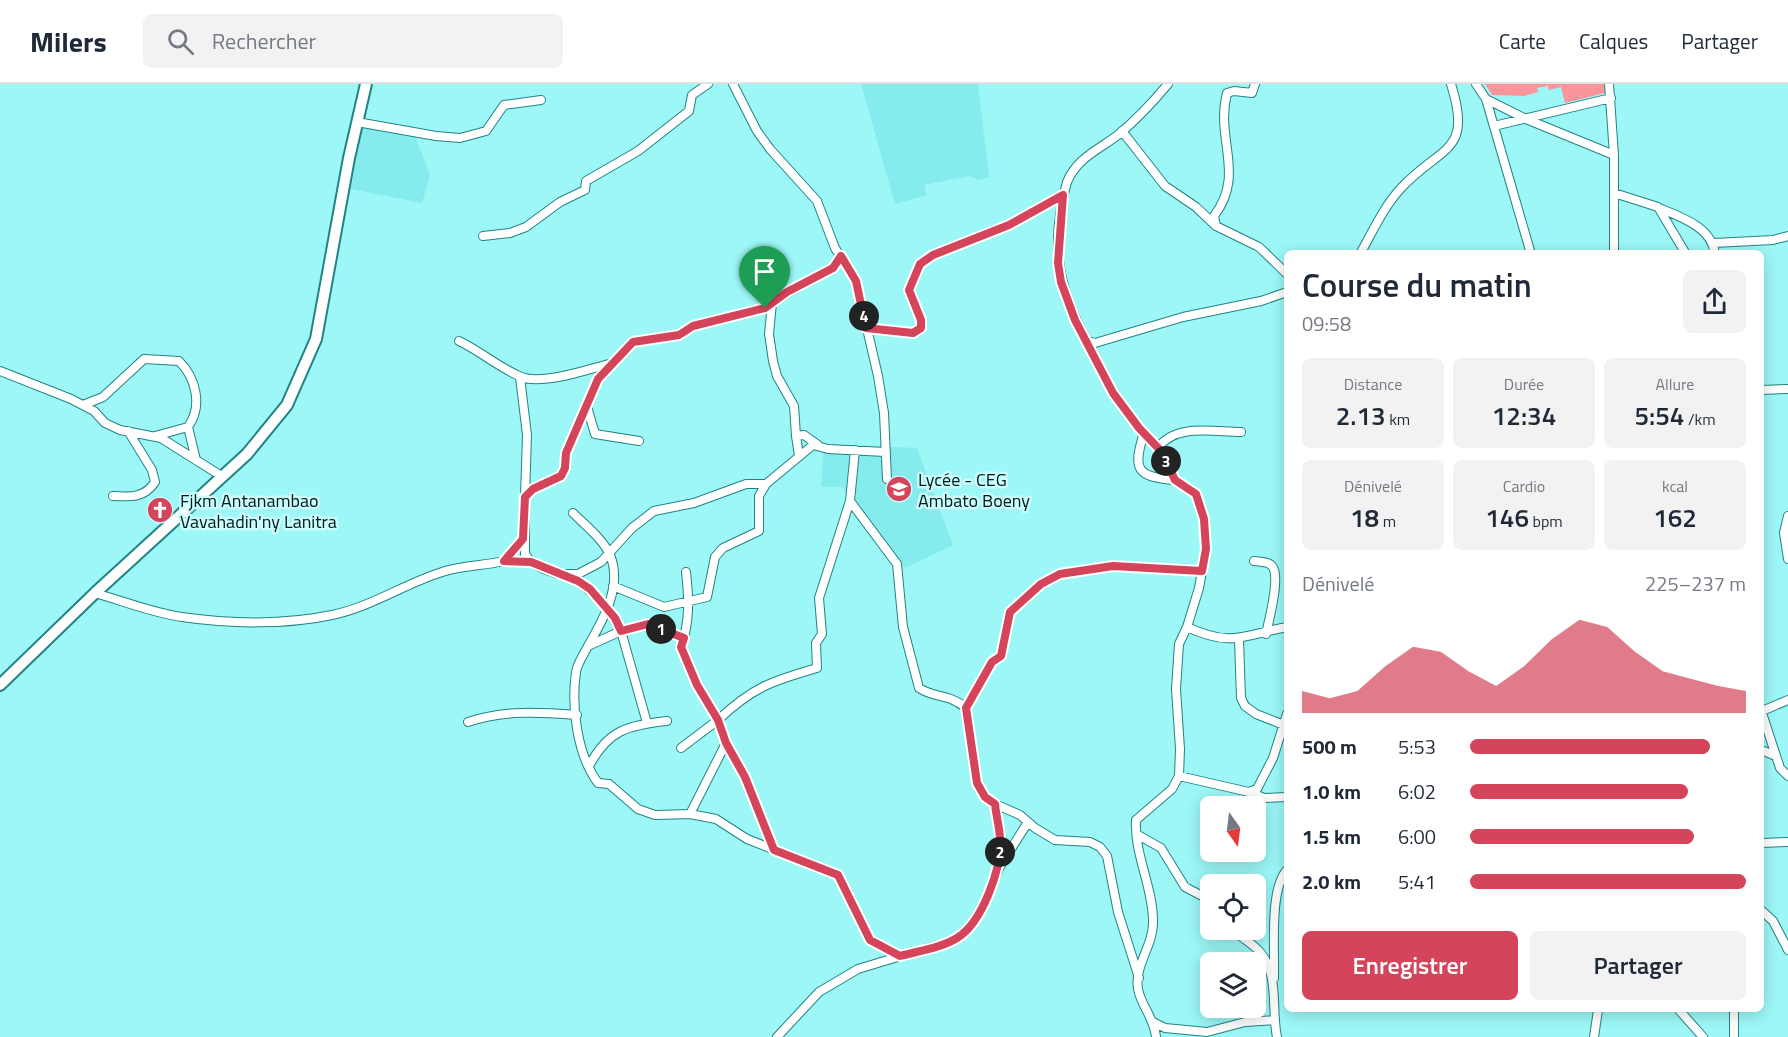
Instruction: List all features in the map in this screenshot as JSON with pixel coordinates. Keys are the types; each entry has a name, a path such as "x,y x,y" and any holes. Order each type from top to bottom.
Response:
{"street":[{"path":"0,685 95,593 224,477 247,454 287,405 316,339 366,84"},
{"path":"483,236 510,233 526,227 560,201 585,190 586,181 638,151 689,111 692,95 708,84"},
{"path":"733,84 757,131 770,149 818,201 835,248 856,281 878,376 887,479"},
{"path":"1156,1037 1154,1022 1138,990 1140,967 1154,925 1152,902 1136,820 1172,789 1179,776 1180,749 1176,689 1179,644 1187,627 1206,549 1201,505 1196,494 1175,480 1158,448 1113,393 1072,310 1058,263 1063,195 1072,170 1081,160 1122,131 1168,84"},
{"path":"1216,226 1214,216 1228,194 1230,181 1223,126 1227,93 1234,90 1252,93 1255,84"},
{"path":"1362,250 1375,225 1402,187 1455,142 1459,130 1460,111 1451,84"},
{"path":"1476,84 1486,99 1530,250"},
{"path":"1609,84 1614,155 1614,250"},
{"path":"1494,126 1611,98"},
{"path":"1486,99 1526,119 1614,155"},
{"path":"357,122 460,138 486,131 504,105 541,100"},
{"path":"1122,131 1166,186 1196,207 1216,226 1259,247 1284,271"},
{"path":"1614,193 1658,207 1703,230 1714,243 1715,250"},
{"path":"866,328 913,333 921,328 921,320 909,290 920,264 960,242 1009,225 1063,195"},
{"path":"1658,207 1684,250"},
{"path":"1714,243 1773,240 1788,236"},
{"path":"525,497 533,489 561,476 565,468 566,453 598,379 633,342 679,335 693,326 750,313 833,268 841,256"},
{"path":"1087,341 1095,343 1183,317 1253,303 1284,293"},
{"path":"772,303 769,317 773,361 777,376 794,406 799,456"},
{"path":"459,341 481,351 520,377 538,380 611,364"},
{"path":"83,405 104,396 144,359 178,361 193,381 196,402 193,419 188,427 153,436"},
{"path":"0,370 83,405 94,411 105,423 161,438 224,477"},
{"path":"520,377 527,435 523,539 525,554 531,562"},
{"path":"1764,390 1788,390"},
{"path":"587,407 596,434 639,441"},
{"path":"188,427 196,460"},
{"path":"112,496 140,495 150,490 155,482 152,470 128,431"},
{"path":"1158,448 1170,435 1183,432 1241,432"},
{"path":"1144,433 1136,455 1143,472 1150,478 1175,480"},
{"path":"796,436 804,435 828,449 885,452"},
{"path":"614,586 664,607 708,597 716,557 723,548 759,531 759,496 766,484 813,445 818,445"},
{"path":"681,748 718,720 742,697 768,682 817,668 816,643 822,634 819,598 850,501 855,450"},
{"path":"95,593 181,617 236,621 289,620 330,616 361,608 409,584 444,571 504,561 531,562 551,572 578,574 609,554 632,528 654,511 694,503 746,483 766,484"},
{"path":"850,501 897,564 903,627 919,688 927,693 946,695 966,708"},
{"path":"573,513 609,554 614,586 608,611 576,671 580,744 598,783 609,784 638,809 655,815 690,814 716,819 747,839 838,875 870,940 900,956"},
{"path":"1788,516 1784,533 1788,559"},
{"path":"504,561 523,539"},
{"path":"1254,561 1269,563 1274,567 1276,579 1266,634"},
{"path":"1139,978 1118,912 1107,856 1100,847 1090,842 1055,840 1020,815 985,797 977,783 966,708 992,662 1001,656 1010,612 1041,584 1060,574 1113,566 1202,571"},
{"path":"686,573 689,603 688,625 681,647 697,685 718,720 726,743 745,777 774,850"},
{"path":"564,574 590,589 621,631 647,723"},
{"path":"588,646 621,631 648,624 684,638"},
{"path":"1187,627 1217,638 1239,640 1284,628"},
{"path":"1239,640 1241,698 1245,706 1284,725 1273,758 1257,789 1249,792"},
{"path":"1764,710 1788,700"},
{"path":"468,722 492,714 522,711 577,716"},
{"path":"1764,720 1780,768 1788,776"},
{"path":"589,766 606,740 618,731 647,723 668,721"},
{"path":"690,814 726,743"},
{"path":"1764,751 1776,756"},
{"path":"1179,776 1249,792 1264,798 1284,798"},
{"path":"995,804 1000,838 999,868"},
{"path":"777,1037 819,992 858,969 954,940 966,932 980,911 999,868 1028,822"},
{"path":"1138,835 1161,848 1185,887 1200,895"},
{"path":"1764,843 1788,842"},
{"path":"1277,1037 1274,1020 1275,906 1284,874"},
{"path":"1764,913 1773,921 1788,950"},
{"path":"1246,940 1260,951 1268,967 1274,988"},
{"path":"1594,1037 1598,1012"},
{"path":"1681,1012 1703,1037"},
{"path":"1734,1012 1734,1037"},
{"path":"1154,1022 1165,1028 1207,1032 1245,1022 1274,1020"}],"shaded area":[{"path":"861,84 978,84 989,177 978,180 969,176 924,185 927,195 895,204"},
{"path":"1485,84 1604,84 1605,93 1565,103 1561,87 1549,90 1548,86 1537,88 1538,92 1524,96 1492,95"},
{"path":"361,126 415,136 430,175 422,203 351,189"},
{"path":"824,444 917,448 953,545 905,568 842,487 821,487"}],"place":[{"name":"Lycée - CEG Ambato Boeny","path":"899,489"},
{"name":"Fjkm Antanambao Vavahadin'ny Lanitra","path":"160,510"}],"route":[{"path":"1063,195 1058,263 1061,282 1075,320 1113,393 1139,428 1161,451 1175,480 1196,494 1204,519 1206,549 1202,571 1150,566 1082,569 1060,574 1041,584 1010,612 1001,656 992,662 966,708 977,783 985,797 995,804 1000,838 999,868 980,911 966,932 954,940 900,956 870,940 838,875 774,850 745,777 726,743 718,720 697,685 681,647 684,638 648,624 621,631 615,618 590,589 578,581 531,562 504,561 511,556 523,539 525,497 533,489 561,476 565,468 566,453 576,436 598,379 616,358 633,342 679,335 693,326 765,308 787,292 833,268 841,256 856,281 861,295 866,328 913,333 921,328 921,320 909,290 920,264 960,242 1009,225 1063,195"}]}
